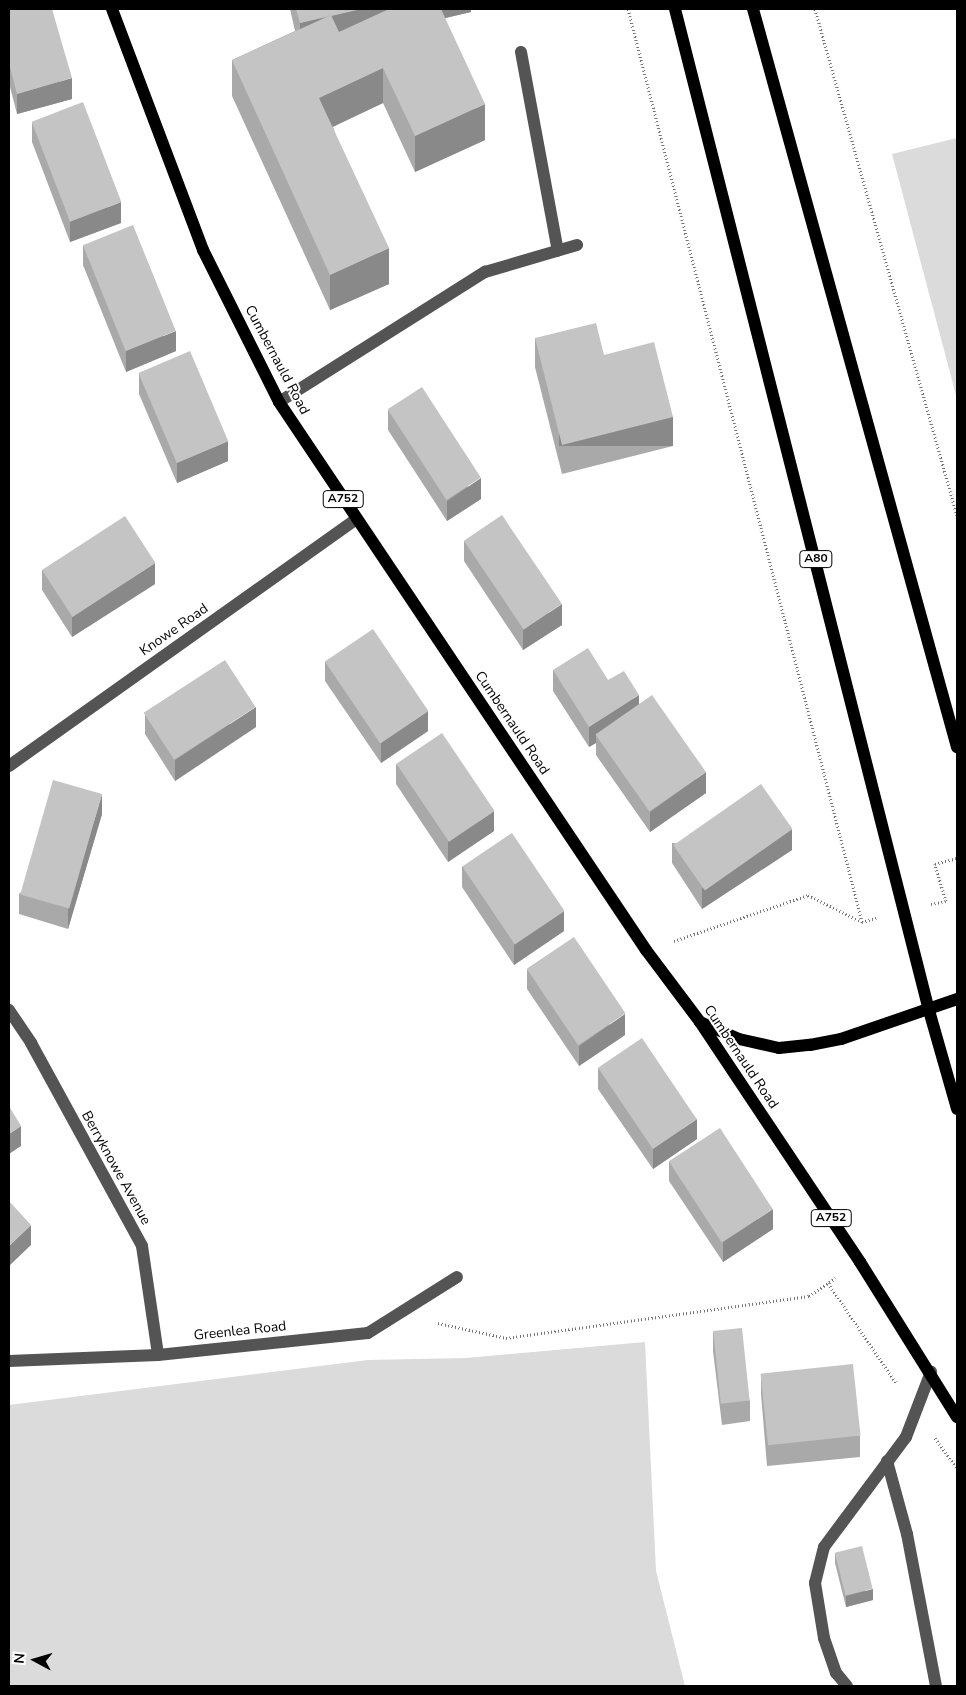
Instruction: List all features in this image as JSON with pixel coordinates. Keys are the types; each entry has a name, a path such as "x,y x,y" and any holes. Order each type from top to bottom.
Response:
{"main road":[{"name":"Cumbernauld Road","path":"112,9 203,250 279,402 646,950 700,1022 860,1262 957,1417"},
{"name":"A80","path":"675,9 906,909 928,1007 957,1109"},
{"path":"753,9 957,747"},
{"name":"A752","path":"700,1022 739,1040 779,1048 841,1039 928,1007 957,999"}],"street":[{"path":"521,52 558,251"},
{"path":"279,402 485,272 577,245"},
{"name":"Knowe Road","path":"9,766 356,518"},
{"name":"Berryknowe Avenue","path":"9,1010 31,1043 142,1246 158,1355"},
{"name":"Greenlea Road","path":"9,1361 158,1355 368,1333 457,1277"},
{"path":"847,1686 836,1673 824,1638 815,1583 824,1547 906,1437 930,1372"},
{"path":"887,1461 907,1534 936,1686"}],"path":[{"path":"628,9 862,922"},
{"path":"815,9 957,516"},
{"path":"646,950 808,895 862,922 946,900 935,864 957,858"},
{"path":"398,1314 506,1338 809,1296 860,1262"},
{"path":"828,1283 916,1412 957,1468"}],"shaded area":[{"path":"957,138 957,399 892,154"},
{"path":"645,1342 656,1571 685,1686 9,1686 9,1405 368,1360 466,1358"}],"building":[{"path":"9,9 52,9 72,78 17,94 9,63"},
{"path":"296,9 361,9 300,23"},
{"path":"389,9 441,9 485,104 415,136 383,68 319,98 389,248 330,275 232,60 331,15 339,32"},
{"path":"83,102 121,202 70,222 32,122"},
{"path":"133,225 176,331 126,351 83,245"},
{"path":"596,323 604,355 654,342 673,417 562,445 535,338"},
{"path":"190,351 228,441 177,463 138,373"},
{"path":"422,387 481,478 446,500 388,409"},
{"path":"502,515 562,604 524,629 464,541"},
{"path":"125,516 155,563 72,617 42,570"},
{"path":"373,629 428,711 380,744 325,661"},
{"path":"588,648 608,680 624,671 639,695 589,727 553,670"},
{"path":"225,660 255,707 174,760 144,713"},
{"path":"652,695 706,772 649,812 595,735"},
{"path":"442,733 495,811 449,842 396,764"},
{"path":"53,780 102,794 69,908 20,894"},
{"path":"761,784 793,829 705,890 673,845"},
{"path":"512,833 565,911 515,944 462,867"},
{"path":"574,937 625,1013 578,1045 527,969"},
{"path":"642,1038 697,1119 653,1149 598,1068"},
{"path":"9,1106 21,1126 9,1134"},
{"path":"720,1128 773,1209 722,1243 669,1161"},
{"path":"9,1201 31,1225 9,1246"},
{"path":"742,1328 750,1401 721,1404 713,1331"},
{"path":"853,1364 861,1436 768,1445 761,1374"},
{"path":"862,1546 873,1589 845,1595 835,1553"}]}
